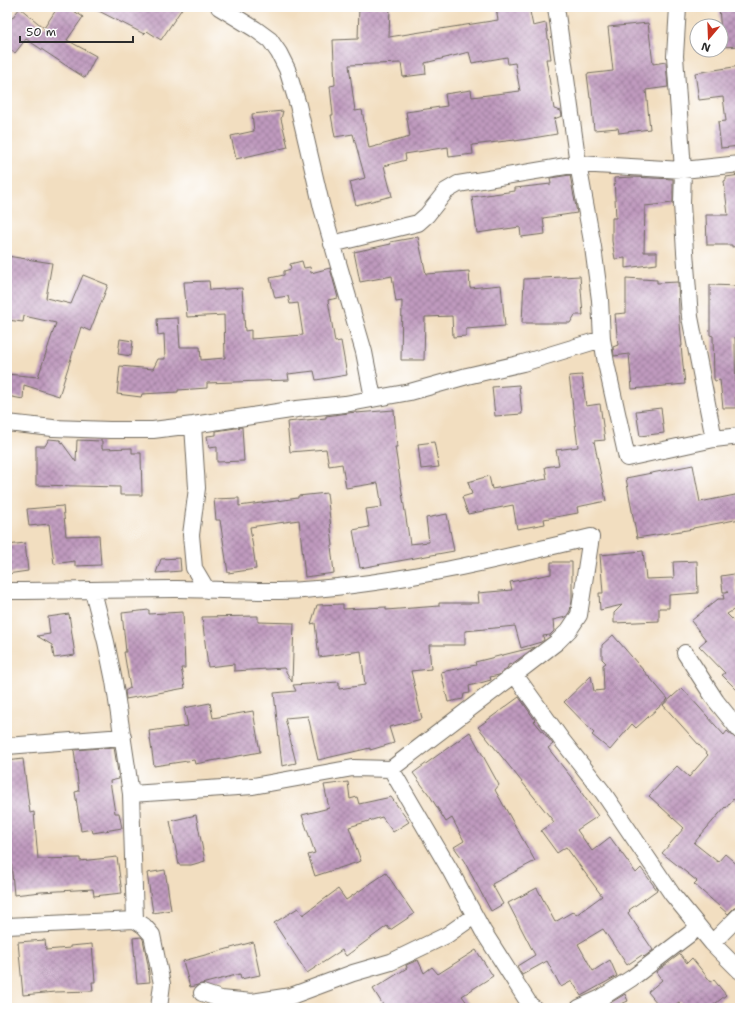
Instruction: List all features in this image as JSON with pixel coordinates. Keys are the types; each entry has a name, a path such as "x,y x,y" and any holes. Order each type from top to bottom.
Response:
{"street":[{"path":"219,7 270,40 280,53 287,69 298,105 322,208 364,352 373,398"},
{"path":"556,7 578,164 593,247 600,300 602,339 627,458 714,439 740,436"},
{"path":"678,7 675,56 683,170 682,204 684,252 690,317 714,439"},
{"path":"332,244 418,223 427,215 446,191 458,184 578,164 683,170 740,164"},
{"path":"7,423 53,428 110,430 153,430 193,426 297,409 345,404 410,392 467,376 523,363 602,339"},
{"path":"193,426 196,488 191,534 194,568 207,590"},
{"path":"7,591 176,589 302,590 387,580 477,564 591,537 579,615 569,630 557,642 391,770 353,768 253,786 131,794"},
{"path":"93,591 108,648 124,737 131,794 135,920"},
{"path":"685,653 716,701 740,731"},
{"path":"515,675 560,739 602,791 672,894 712,943 740,971"},
{"path":"7,746 124,737"},
{"path":"391,770 450,870 474,916 526,998 534,1008"},
{"path":"712,943 740,915"},
{"path":"202,993 221,999 252,1002 291,996 353,973 391,962 447,935 474,916"},
{"path":"7,926 135,920 144,926 152,935 162,984 159,1008"},
{"path":"579,1008 601,998 626,982 698,927"}],"building":[{"path":"58,7 68,7 83,17 67,40 96,56 85,78 26,39 15,53 7,47 7,24 20,8 44,28"},
{"path":"91,7 183,7 161,40 147,31 144,34"},
{"path":"359,7 390,7 389,37 498,20 496,7 529,7 533,26 546,23 551,59 546,59 554,109 561,111 562,116 554,119 557,134 515,141 472,145 473,154 449,157 448,147 405,154 406,160 384,166 392,196 356,205 350,182 365,178 353,134 335,137 331,115 333,115 330,86 335,85 333,40 358,39","holes":["469,52 472,63 507,57 508,64 515,63 520,91 472,97 471,90 445,94 447,106 406,112 410,137 369,148 362,110 355,111 349,65 401,63 403,77 426,74 425,63"]},
{"path":"719,7 740,7 740,46 729,47 729,18 720,18"},
{"path":"648,23 653,64 666,62 668,87 646,90 650,129 619,133 618,128 594,130 587,74 613,71 608,27"},
{"path":"740,66 740,146 721,148 718,122 726,121 723,97 699,100 695,73"},
{"path":"283,111 281,119 288,147 236,159 231,136 254,131 252,114"},
{"path":"570,175 577,213 543,218 545,234 521,237 520,227 477,233 472,197 515,191 515,188 551,184 550,178"},
{"path":"740,175 740,246 732,247 732,245 707,245 706,215 728,215 724,181 726,180 726,177"},
{"path":"632,177 673,179 673,203 645,206 644,252 657,252 657,264 625,268 625,258 615,259 612,241 612,218 616,218 614,178"},
{"path":"418,237 426,274 469,271 470,288 501,285 505,326 466,329 466,336 453,337 452,316 425,317 424,360 401,360 402,301 396,302 392,276 360,282 354,252 391,244 390,242"},
{"path":"7,256 52,263 46,298 71,304 83,275 108,285 90,331 81,327 59,396 24,385 23,399 7,396 7,374 38,377 56,323 24,316 23,322 7,320"},
{"path":"302,261 304,268 310,267 311,273 330,268 338,298 328,300 335,342 341,341 347,375 316,380 314,371 288,374 289,380 207,383 207,388 178,390 178,392 142,394 141,397 117,394 120,366 153,369 158,359 165,359 164,334 158,335 157,319 178,318 180,347 200,347 201,360 225,358 224,315 187,317 184,282 209,281 210,290 242,288 245,331 251,330 251,339 303,335 298,303 290,304 288,296 275,298 270,278 284,275 284,271 291,269 290,264"},
{"path":"580,276 583,315 575,315 570,323 522,323 524,279"},
{"path":"626,278 657,280 657,283 678,282 681,346 685,384 632,389 629,354 614,356 613,347 618,345 615,314 626,313"},
{"path":"710,285 740,286 740,338 735,337 736,408 723,408 720,380 715,381 714,379 713,336 710,335"},
{"path":"120,339 133,341 131,356 118,354"},
{"path":"582,375 586,406 600,404 605,440 594,441 606,501 577,507 578,513 544,519 545,524 517,529 513,505 468,514 462,497 472,494 468,482 489,476 492,489 547,479 545,467 559,465 556,450 578,447 569,376"},
{"path":"519,385 522,414 495,416 492,387"},
{"path":"661,408 664,433 640,436 636,411"},
{"path":"394,410 397,447 395,447 410,544 429,542 426,518 447,514 454,551 360,568 353,530 369,527 366,509 382,507 378,483 346,488 342,464 329,466 326,449 290,452 287,422 326,418 326,416 356,412"},
{"path":"242,427 244,461 217,462 217,447 209,448 207,436 216,435 216,431"},
{"path":"49,439 60,440 76,462 77,440 102,441 102,449 132,448 132,453 141,453 142,495 120,495 120,487 36,485 36,446 45,446"},
{"path":"434,442 439,467 421,469 418,444"},
{"path":"693,465 700,502 740,494 740,519 693,529 637,538 626,478"},
{"path":"327,493 333,546 331,546 334,573 305,577 299,520 250,527 256,569 228,573 220,520 216,520 214,499 239,498 239,506 298,498 298,496"},
{"path":"63,506 66,536 99,535 101,565 75,566 75,561 54,564 49,524 29,526 27,509"},
{"path":"25,543 28,571 7,574 7,545"},
{"path":"643,551 646,579 674,578 673,562 697,561 698,593 669,595 669,608 659,608 659,621 614,623 614,613 622,605 600,610 599,593 603,593 600,555"},
{"path":"180,558 181,571 156,573 161,559"},
{"path":"551,562 572,562 572,601 570,611 566,617 553,620 554,631 550,635 543,636 544,640 521,648 515,626 465,631 465,645 429,645 431,669 411,671 422,719 389,727 394,743 370,750 370,748 318,760 308,716 285,718 296,763 282,766 274,693 296,691 293,685 339,682 339,689 365,685 361,651 319,657 315,623 311,624 317,605 343,604 343,609 386,607 386,610 439,606 439,603 479,603 478,593 512,590 510,582 551,574"},
{"path":"734,574 737,597 740,596 740,606 727,614 740,627 740,693 722,675 725,673 699,646 706,640 691,621 718,599 724,599 723,595 728,592 723,592 721,576"},
{"path":"149,610 149,614 183,612 185,668 181,668 185,688 126,699 125,691 130,688 124,652 126,652 122,613"},
{"path":"69,614 75,655 54,658 52,645 37,636 50,634 48,617"},
{"path":"258,616 258,622 294,623 292,682 284,668 234,671 234,664 208,667 202,617"},
{"path":"613,635 668,699 636,728 632,724 610,750 592,735 594,733 564,702 591,676 594,691 604,690 603,665 606,663 602,659 602,645"},
{"path":"535,647 512,664 508,665 508,667 499,675 490,677 491,680 469,686 470,693 464,694 463,699 448,702 441,672 476,665 475,662"},
{"path":"682,688 724,735 727,731 740,742 740,804 733,799 694,843 718,862 725,854 740,867 740,906 734,908 728,914 694,884 697,881 662,853 684,828 649,796 677,766 689,777 708,755 663,705"},
{"path":"519,697 535,720 534,721 553,744 548,748 582,791 581,792 598,816 577,830 592,851 610,837 636,873 641,868 657,890 629,910 630,911 628,913 653,950 644,957 642,955 627,965 603,929 578,944 593,971 610,960 617,976 581,996 572,981 561,987 547,961 522,975 517,966 535,955 508,903 537,888 555,922 574,911 576,915 602,896 566,847 557,853 541,831 554,822 478,727"},
{"path":"210,703 213,718 253,711 260,752 195,764 194,760 154,766 149,731 188,726 184,708"},
{"path":"470,732 499,785 495,790 535,861 492,884 503,904 491,911 464,861 454,847 464,841 452,818 446,822 430,796 413,773"},
{"path":"114,747 119,779 110,781 115,813 119,813 122,828 93,833 92,829 81,831 75,792 79,791 74,750"},
{"path":"23,759 30,813 34,812 38,859 80,858 80,861 117,857 122,893 94,896 93,889 14,895 10,849 7,849 7,761"},
{"path":"348,782 350,799 357,797 359,804 391,797 409,822 393,832 382,817 349,827 361,861 315,876 308,855 315,853 302,815 329,808 324,785"},
{"path":"196,815 205,861 191,865 179,865 170,821"},
{"path":"165,870 171,910 153,913 147,873"},
{"path":"386,873 414,914 390,930 387,926 346,956 342,950 307,973 274,923 298,908 303,915 338,889 346,900"},
{"path":"141,937 143,939 150,982 137,983 133,938"},
{"path":"45,940 46,950 92,944 95,982 92,982 93,991 23,995 18,942"},
{"path":"253,942 260,975 241,979 240,974 190,987 183,961"},
{"path":"476,950 493,976 462,996 471,1008 385,1008 373,989 407,968 406,965 418,960 424,973 432,967 438,974"},
{"path":"680,954 687,963 692,958 711,982 714,980 726,995 710,1008 685,1008 679,1002 671,1008 661,1008 648,992 662,980 656,972"},
{"path":"625,994 628,1001 612,1008 610,1003"}]}
